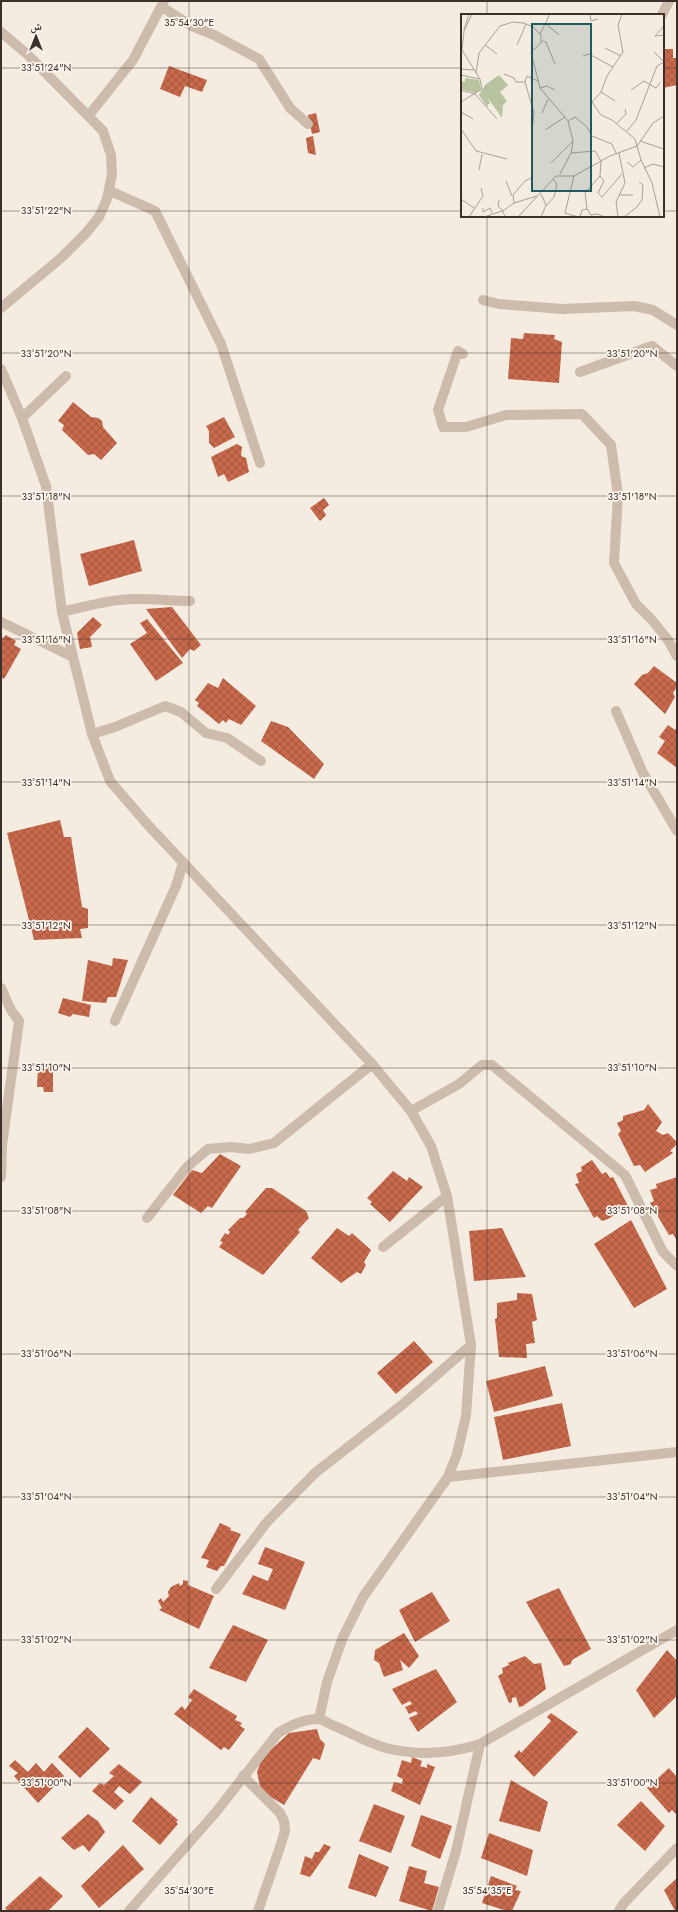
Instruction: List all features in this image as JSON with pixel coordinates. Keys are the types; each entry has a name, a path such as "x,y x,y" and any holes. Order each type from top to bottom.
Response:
{"street":[{"path":"662,14 669,1"},
{"path":"89,115 133,60 163,4 192,26 214,35 259,59 290,108 308,124"},
{"path":"1,32 27,54 89,115 103,131 111,155 112,174 110,191 99,217 86,233 61,258 1,308"},
{"path":"110,191 155,211 222,344 260,463"},
{"path":"483,300 499,304 563,309 634,306 653,310 677,326"},
{"path":"580,372 652,346 677,366"},
{"path":"463,354 458,351 438,410 443,427 466,427 506,415 582,414 611,445 618,494 614,563 636,604 652,620 668,640 677,656"},
{"path":"1,369 22,418 46,486 62,612 71,656 92,734 110,781 183,863 372,1064 411,1111 431,1146 447,1196 471,1345 466,1416 457,1454 448,1477 363,1597 343,1637 327,1682 319,1719"},
{"path":"22,418 66,376"},
{"path":"62,612 106,602 140,598 190,601"},
{"path":"1,622 71,656"},
{"path":"92,734 115,727 166,706 181,712 206,733 227,738 260,761"},
{"path":"616,711 643,773 677,832"},
{"path":"115,1021 176,886 183,863"},
{"path":"1,988 11,1010 19,1021 2,1145 1,1177"},
{"path":"147,1218 187,1167 208,1149 231,1147 249,1149 274,1143 372,1064"},
{"path":"411,1111 459,1084 482,1065 492,1065 625,1175 663,1252 677,1266"},
{"path":"383,1247 447,1196"},
{"path":"216,1589 267,1522 315,1473 402,1405 471,1345"},
{"path":"448,1477 677,1452"},
{"path":"129,1911 216,1812 278,1733 288,1726 304,1721 319,1719 385,1748 417,1753 447,1752 480,1744 677,1630"},
{"path":"438,1911 456,1851 480,1744"},
{"path":"243,1776 280,1813 284,1821 285,1831 258,1911"},
{"path":"619,1911 624,1903 677,1848"}],"building":[{"path":"664,49 673,49 673,58 677,58 677,85 664,88"},
{"path":"169,66 207,80 202,92 185,86 180,97 160,89"},
{"path":"316,113 320,132 312,134 308,115"},
{"path":"313,136 316,155 308,153 306,138"},
{"path":"524,333 555,335 554,339 562,342 559,383 508,379 511,338 523,339"},
{"path":"73,402 91,417 98,418 102,421 103,427 117,443 101,460 94,454 88,455 62,430 64,425 58,421"},
{"path":"224,417 235,437 214,448 209,443 209,431 206,426"},
{"path":"237,444 242,447 241,456 246,458 249,472 228,482 224,474 218,477 211,457"},
{"path":"324,498 329,505 323,510 326,515 320,521 310,508"},
{"path":"134,540 142,571 89,586 80,554"},
{"path":"172,607 201,645 194,651 190,649 182,658 146,609"},
{"path":"93,617 102,625 90,637 92,647 80,649 77,633"},
{"path":"147,619 183,663 156,681 130,644 147,633 140,623"},
{"path":"6,635 16,641 14,645 21,649 4,679 1,677 1,637 3,638"},
{"path":"654,666 677,683 677,687 673,693 675,697 665,714 634,684 642,675 648,673"},
{"path":"223,678 256,706 241,725 229,719 226,723 223,720 219,724 197,706 199,703 195,700 208,683 218,688"},
{"path":"271,721 288,727 324,764 314,779 261,741"},
{"path":"668,725 675,730 677,726 677,768 657,753 665,741 659,737"},
{"path":"60,820 64,837 71,837 82,907 88,909 88,928 80,929 82,938 34,940 7,833"},
{"path":"113,958 128,960 116,997 108,997 106,1003 82,1001 88,960 112,966"},
{"path":"63,998 91,1005 89,1017 73,1014 70,1017 58,1013"},
{"path":"53,1066 53,1092 44,1092 43,1087 37,1087 38,1067"},
{"path":"648,1104 662,1122 656,1131 663,1135 668,1133 677,1142 677,1144 670,1151 673,1153 645,1172 640,1165 634,1166 618,1134 621,1131 617,1123 623,1120 623,1116 644,1110"},
{"path":"220,1154 241,1166 212,1208 208,1206 201,1213 173,1195 192,1170 202,1173"},
{"path":"592,1160 602,1174 606,1172 610,1178 613,1177 628,1206 608,1219 602,1221 597,1216 594,1218 575,1184 579,1183 576,1174 582,1171 581,1167"},
{"path":"393,1171 407,1181 409,1177 423,1187 390,1222 370,1204 372,1202 367,1198"},
{"path":"677,1177 677,1241 673,1234 669,1235 650,1203 654,1201 650,1190 657,1188 656,1184"},
{"path":"266,1188 272,1188 306,1211 309,1218 298,1230 300,1232 263,1275 219,1247 223,1242 220,1241 225,1233 228,1235 230,1232 228,1230 240,1218 243,1218 247,1214 245,1212"},
{"path":"631,1220 667,1289 634,1308 594,1244"},
{"path":"337,1228 349,1236 352,1233 371,1250 364,1262 366,1265 361,1274 357,1272 341,1283 311,1258"},
{"path":"502,1228 526,1277 474,1281 469,1231"},
{"path":"517,1293 532,1294 537,1320 532,1322 535,1343 526,1344 527,1358 499,1357 495,1319 497,1318 497,1303 517,1300"},
{"path":"414,1341 433,1362 396,1394 377,1373"},
{"path":"545,1366 553,1396 494,1412 486,1381"},
{"path":"562,1403 571,1446 503,1460 494,1417"},
{"path":"220,1523 231,1528 230,1530 241,1534 224,1566 221,1566 217,1571 206,1567 209,1560 201,1558"},
{"path":"265,1547 305,1562 285,1610 242,1594 253,1575 268,1581 273,1569 258,1564"},
{"path":"183,1580 188,1581 188,1585 214,1596 199,1629 159,1610 162,1608 158,1601 161,1598 163,1602 169,1596 168,1592 171,1587 179,1583 180,1586 183,1584"},
{"path":"559,1588 591,1649 572,1660 571,1664 564,1666 526,1602"},
{"path":"432,1592 450,1621 415,1642 399,1610"},
{"path":"233,1625 268,1640 246,1682 209,1668"},
{"path":"404,1633 419,1656 409,1668 400,1660 403,1670 384,1677 379,1663 374,1660 375,1650"},
{"path":"667,1650 677,1661 677,1696 654,1718 636,1690"},
{"path":"525,1656 534,1664 541,1663 546,1689 523,1706 519,1707 516,1697 512,1698 512,1702 509,1703 498,1676 503,1673 502,1668 509,1665 508,1663"},
{"path":"436,1669 457,1702 418,1732 409,1718 418,1714 416,1711 409,1714 405,1707 412,1704 410,1701 402,1705 392,1689"},
{"path":"194,1689 237,1716 235,1720 242,1723 240,1726 245,1729 229,1750 224,1747 221,1750 174,1714 182,1706 185,1710 192,1700 188,1697"},
{"path":"551,1713 578,1732 534,1777 514,1756 519,1750 521,1753 551,1721 547,1717"},
{"path":"87,1727 110,1749 80,1778 58,1757"},
{"path":"317,1729 320,1739 325,1744 320,1760 313,1758 284,1805 261,1791 257,1772 262,1758 289,1733"},
{"path":"412,1757 422,1761 420,1766 427,1768 427,1764 435,1767 420,1805 391,1791 394,1782 402,1784 403,1779 397,1776 402,1760 411,1763"},
{"path":"15,1760 28,1772 36,1763 44,1772 52,1763 64,1776 38,1803 14,1776 18,1773 9,1766"},
{"path":"119,1764 142,1782 130,1794 119,1786 114,1792 124,1801 115,1810 92,1791 100,1783 104,1785 114,1776 109,1773"},
{"path":"669,1768 677,1777 677,1815 672,1810 669,1813 647,1788"},
{"path":"511,1780 548,1802 540,1832 499,1821"},
{"path":"151,1797 178,1820 176,1822 178,1824 160,1845 132,1821"},
{"path":"641,1801 665,1826 645,1851 617,1825"},
{"path":"374,1804 405,1816 391,1853 359,1841"},
{"path":"88,1814 98,1821 105,1832 89,1852 83,1845 74,1850 61,1838"},
{"path":"421,1815 452,1826 440,1859 411,1846"},
{"path":"489,1833 533,1850 527,1876 481,1858"},
{"path":"324,1844 331,1847 310,1877 300,1874 305,1856 312,1859 315,1852 319,1852"},
{"path":"123,1845 144,1869 99,1908 81,1886"},
{"path":"359,1854 389,1867 376,1897 348,1888"},
{"path":"409,1866 427,1871 424,1883 439,1887 432,1911 399,1901"},
{"path":"40,1876 63,1896 48,1911 8,1911 5,1908"},
{"path":"491,1876 517,1886 515,1890 521,1891 512,1911 507,1911 482,1903"},
{"path":"677,1878 677,1911 675,1911 664,1890"}]}
